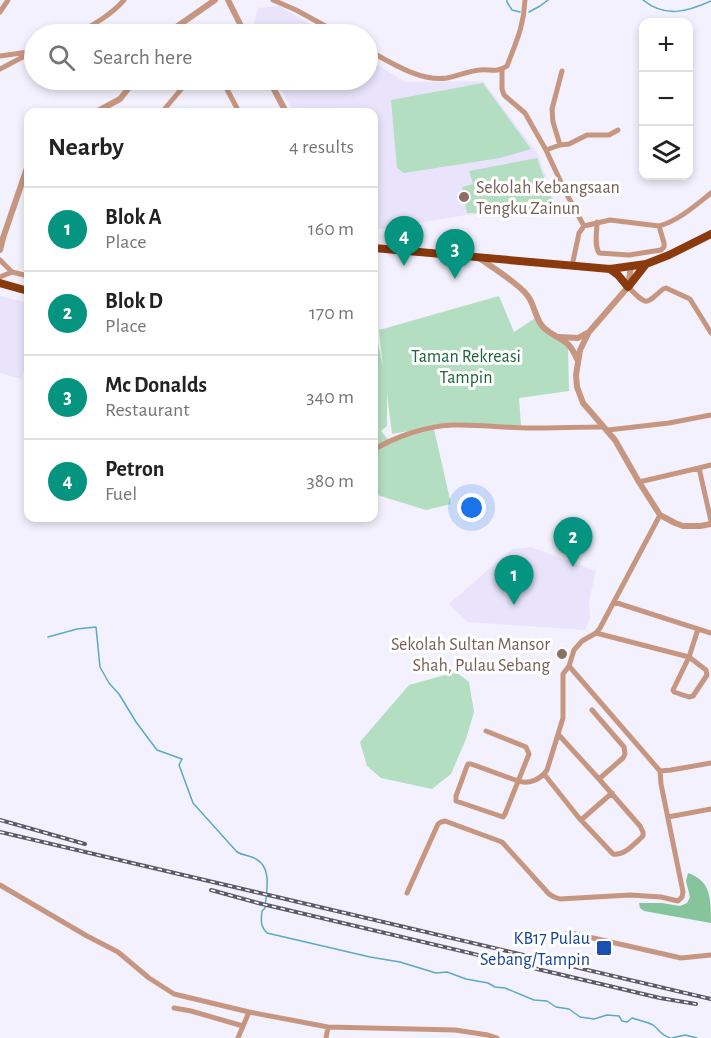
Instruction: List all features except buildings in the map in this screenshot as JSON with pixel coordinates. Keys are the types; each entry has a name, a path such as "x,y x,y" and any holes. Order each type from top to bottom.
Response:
{"highway":[{"path":"378,248 610,269 646,264 711,234"},
{"path":"610,269 618,274 628,287 646,264"},
{"path":"0,283 24,290"}],"street":[{"path":"0,12 8,0"},
{"path":"93,24 124,0"},
{"path":"181,24 215,0"},
{"path":"228,0 239,24"},
{"path":"273,0 322,24"},
{"path":"378,55 423,77 447,78 482,69 495,71 502,69 507,66 521,30 525,0"},
{"path":"0,56 24,52"},
{"path":"0,69 24,56"},
{"path":"502,69 504,95 525,113 584,226"},
{"path":"560,145 553,122 552,109 562,71"},
{"path":"103,108 120,99 127,90"},
{"path":"165,108 181,90"},
{"path":"227,90 237,108"},
{"path":"274,90 284,108"},
{"path":"546,150 590,135 609,135 618,130"},
{"path":"0,250 24,179"},
{"path":"572,266 579,233 584,226 610,220 658,226 696,205 711,193"},
{"path":"597,222 597,251 629,255 661,250 664,243 658,226"},
{"path":"576,344 628,287 631,266 629,255"},
{"path":"479,257 525,292 545,329 576,344"},
{"path":"0,260 12,272 24,275"},
{"path":"0,277 12,272"},
{"path":"628,287 646,302 663,288 690,299 711,333"},
{"path":"576,344 579,396 615,440 660,515 683,526 700,526 711,523 699,468"},
{"path":"378,447 398,438 451,425 606,429 669,423 711,415"},
{"path":"615,440 627,428"},
{"path":"639,483 711,465"},
{"path":"486,732 526,747 529,754 518,781 505,814 502,817 456,801 455,798 468,764 518,781 524,783 544,774 563,718 563,674 569,666 574,650 600,628 660,515"},
{"path":"614,602 711,633"},
{"path":"596,633 688,657 707,672 693,696 689,697 673,690 688,657 698,629"},
{"path":"407,893 438,824 445,821 502,842 549,894 560,899 633,895 678,900 682,897 683,892 660,771 569,666"},
{"path":"592,710 624,747 625,754 600,779"},
{"path":"544,774 581,820 613,854 623,853 643,836 640,826 558,734"},
{"path":"660,771 711,763"},
{"path":"581,820 612,793"},
{"path":"668,817 711,809"},
{"path":"0,885 118,952 149,978 174,994 197,1001 328,1027 455,1030 497,1038"},
{"path":"561,943 566,934 571,933 681,958 711,955"},
{"path":"174,1008 243,1026"},
{"path":"238,1038 249,1012"},
{"path":"326,1038 328,1027"}],"shaded area":[{"path":"279,6 309,24 254,24 258,8"},
{"path":"378,65 405,82 483,81 538,154 559,214 466,215 378,229 378,108 292,108 282,90 378,90"},
{"path":"0,296 24,302 24,369 22,379 0,373"},
{"path":"531,547 596,571 589,601 590,619 585,630 467,622 449,604 512,549"}],"green space":[{"path":"483,83 531,149 500,158 404,173 397,168 391,100"},
{"path":"537,158 556,211 467,213 462,187 473,184 469,171"},
{"name":"Taman Rekreasi Tampin","path":"499,296 514,332 537,317 568,348 569,391 519,398 521,425 438,426 392,434 387,394 387,426 381,431 389,441 378,448 378,343 383,368 379,330"},
{"path":"434,429 451,504 426,510 378,495 378,449 388,443"},
{"path":"456,672 469,682 474,712 466,739 451,774 432,789 381,778 367,766 360,742 409,685"},
{"path":"688,873 696,876 708,892 711,923 644,911 640,908 639,903 680,906 687,903 690,897 686,881"}],"waterway":[{"path":"507,0 512,10 520,12"},
{"path":"529,12 548,0"},
{"path":"643,0 651,6 668,11 685,10 711,1"},
{"path":"48,637 77,629 96,627 100,667 136,722 157,750 182,759 179,765 193,803 237,852 256,859 265,868 267,888 261,920 267,933 488,983 534,1000 547,1001 556,1007 569,1009 580,1017 594,1019 607,1015 619,1016 622,1021 627,1022 632,1018 653,1025 670,1038"},
{"path":"672,1038 685,1035 697,1038"}],"railway":[{"path":"0,820 85,844"},
{"path":"0,832 711,999"},
{"path":"211,890 660,998 696,1004"}],"place":[{"name":"Sekolah Kebangsaan Tengku Zainun","path":"464,197"},
{"name":"Petron","path":"404,266"},
{"name":"Mc Donalds","path":"455,279"},
{"name":"Blok D","path":"573,567"},
{"name":"Blok A","path":"514,605"},
{"name":"Sekolah Sultan Mansor Shah, Pulau Sebang","path":"562,654"},
{"name":"KB17 Pulau Sebang/Tampin","path":"604,948"}]}
